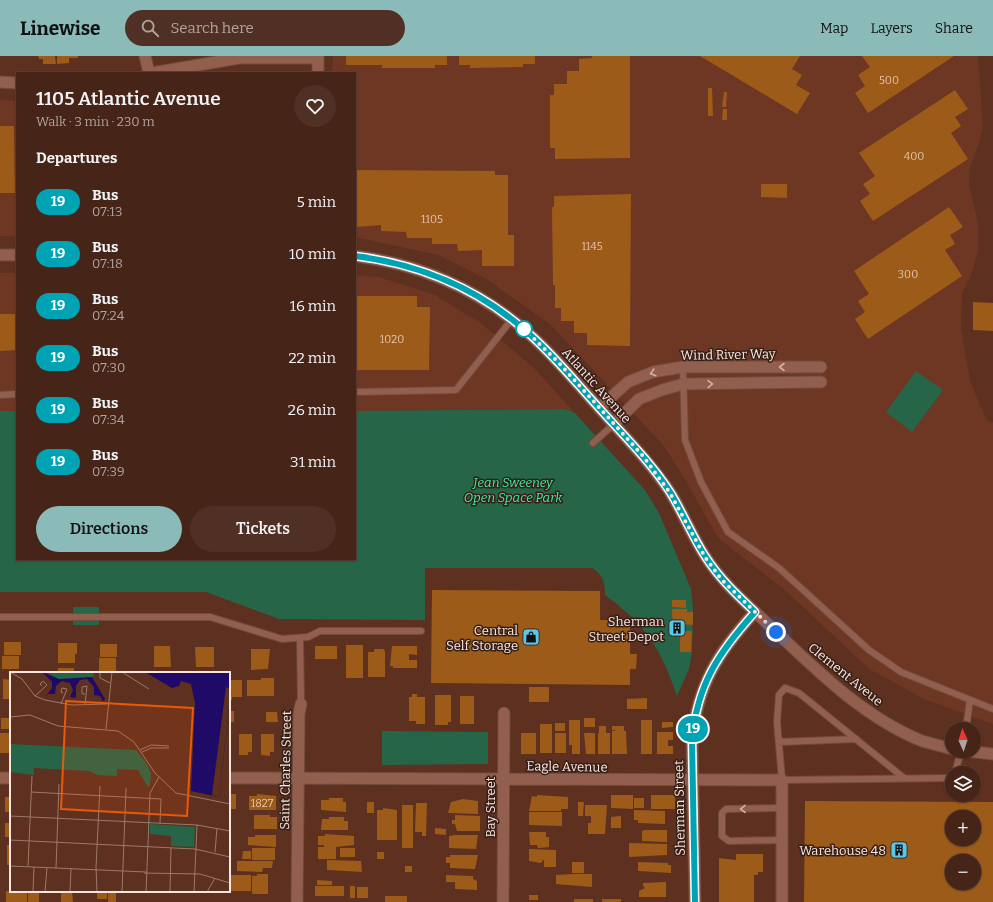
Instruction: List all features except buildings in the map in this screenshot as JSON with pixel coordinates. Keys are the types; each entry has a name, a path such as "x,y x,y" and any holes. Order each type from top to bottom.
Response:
{"street":[{"path":"145,56 149,72"},
{"path":"158,72 239,58 318,57 318,72"},
{"path":"0,82 16,83"},
{"path":"0,255 16,255"},
{"name":"Atlantic Avenue","path":"356,256 394,263 438,276 477,296 512,319 544,347 656,472 670,493 705,557 721,579 755,612"},
{"name":"Wind River Way","path":"599,408 628,382 654,372 683,367 822,367"},
{"path":"614,424 639,400 662,390 682,384 821,382"},
{"name":"Clement Aveue","path":"755,612 835,686 866,710 894,728 924,741 945,747"},
{"name":"Sherman Street","path":"695,902 692,781 692,740 694,714 702,691 716,662 730,640 755,612"},
{"name":"Saint Charles Street","path":"297,902 299,714 301,704"},
{"name":"Bay Street","path":"503,902 504,713"},
{"path":"981,753 993,754"},
{"name":"Eagle Avenue","path":"230,778 692,781 782,780"},
{"path":"782,780 782,902"}],"lane":[{"path":"356,392 456,390 512,319"},
{"path":"683,367 682,384 685,440 701,482 728,532 779,568 869,650 901,672 993,709"},
{"path":"0,395 16,394"},
{"path":"593,443 614,424"},
{"path":"0,617 210,617 282,639 308,637 320,631 421,631"},
{"name":"Saint Charles Street","path":"300,638 301,704"},
{"path":"904,778 799,693 785,688 779,695 777,722 782,780 945,778"},
{"path":"967,722 970,700"},
{"path":"779,742 856,739"},
{"path":"782,808 726,809 722,813 722,836 729,842 782,840"}],"shaded area":[{"path":"333,56 978,56 983,127 970,167 969,184 978,223 978,251 972,272 962,294 961,327 970,381 987,421 993,422 993,724 924,699 869,669 785,590 718,538 686,481 664,446 551,325 488,280 438,255 356,237 356,72 332,72"},
{"path":"0,100 16,101 16,236 0,236"},
{"path":"0,273 16,273 16,411 0,411"},
{"path":"356,275 379,277 435,295 482,324 534,368 575,413 565,409 356,411"}],"green space":[{"path":"916,371 943,390 912,432 886,412"},
{"name":"Jean Sweeney Open Space Park","path":"565,409 575,413 645,490 659,513 691,589 693,608 692,652 689,669 677,696 658,651 642,628 605,595 603,579 599,573 592,568 425,568 425,620 279,619 206,592 0,592 0,411 16,411 16,560 356,560 356,411"},
{"path":"73,607 99,607 99,625 73,625"},
{"path":"382,731 488,732 488,764 382,765"}],"bus line":[{"name":"19","path":"356,256 415,268 438,276 458,285 496,307 528,332 559,363 656,472 670,493 705,557 721,579 755,612 730,640 716,662 702,691 694,714 692,740 695,902"}],"place":[{"name":"Sherman Street Depot","path":"677,628"},
{"name":"Central Self Storage","path":"531,637"},
{"name":"Warehouse 48","path":"899,850"}],"route":[{"path":"524,329 559,363 643,456 670,493 705,557 721,579 776,632"}]}
